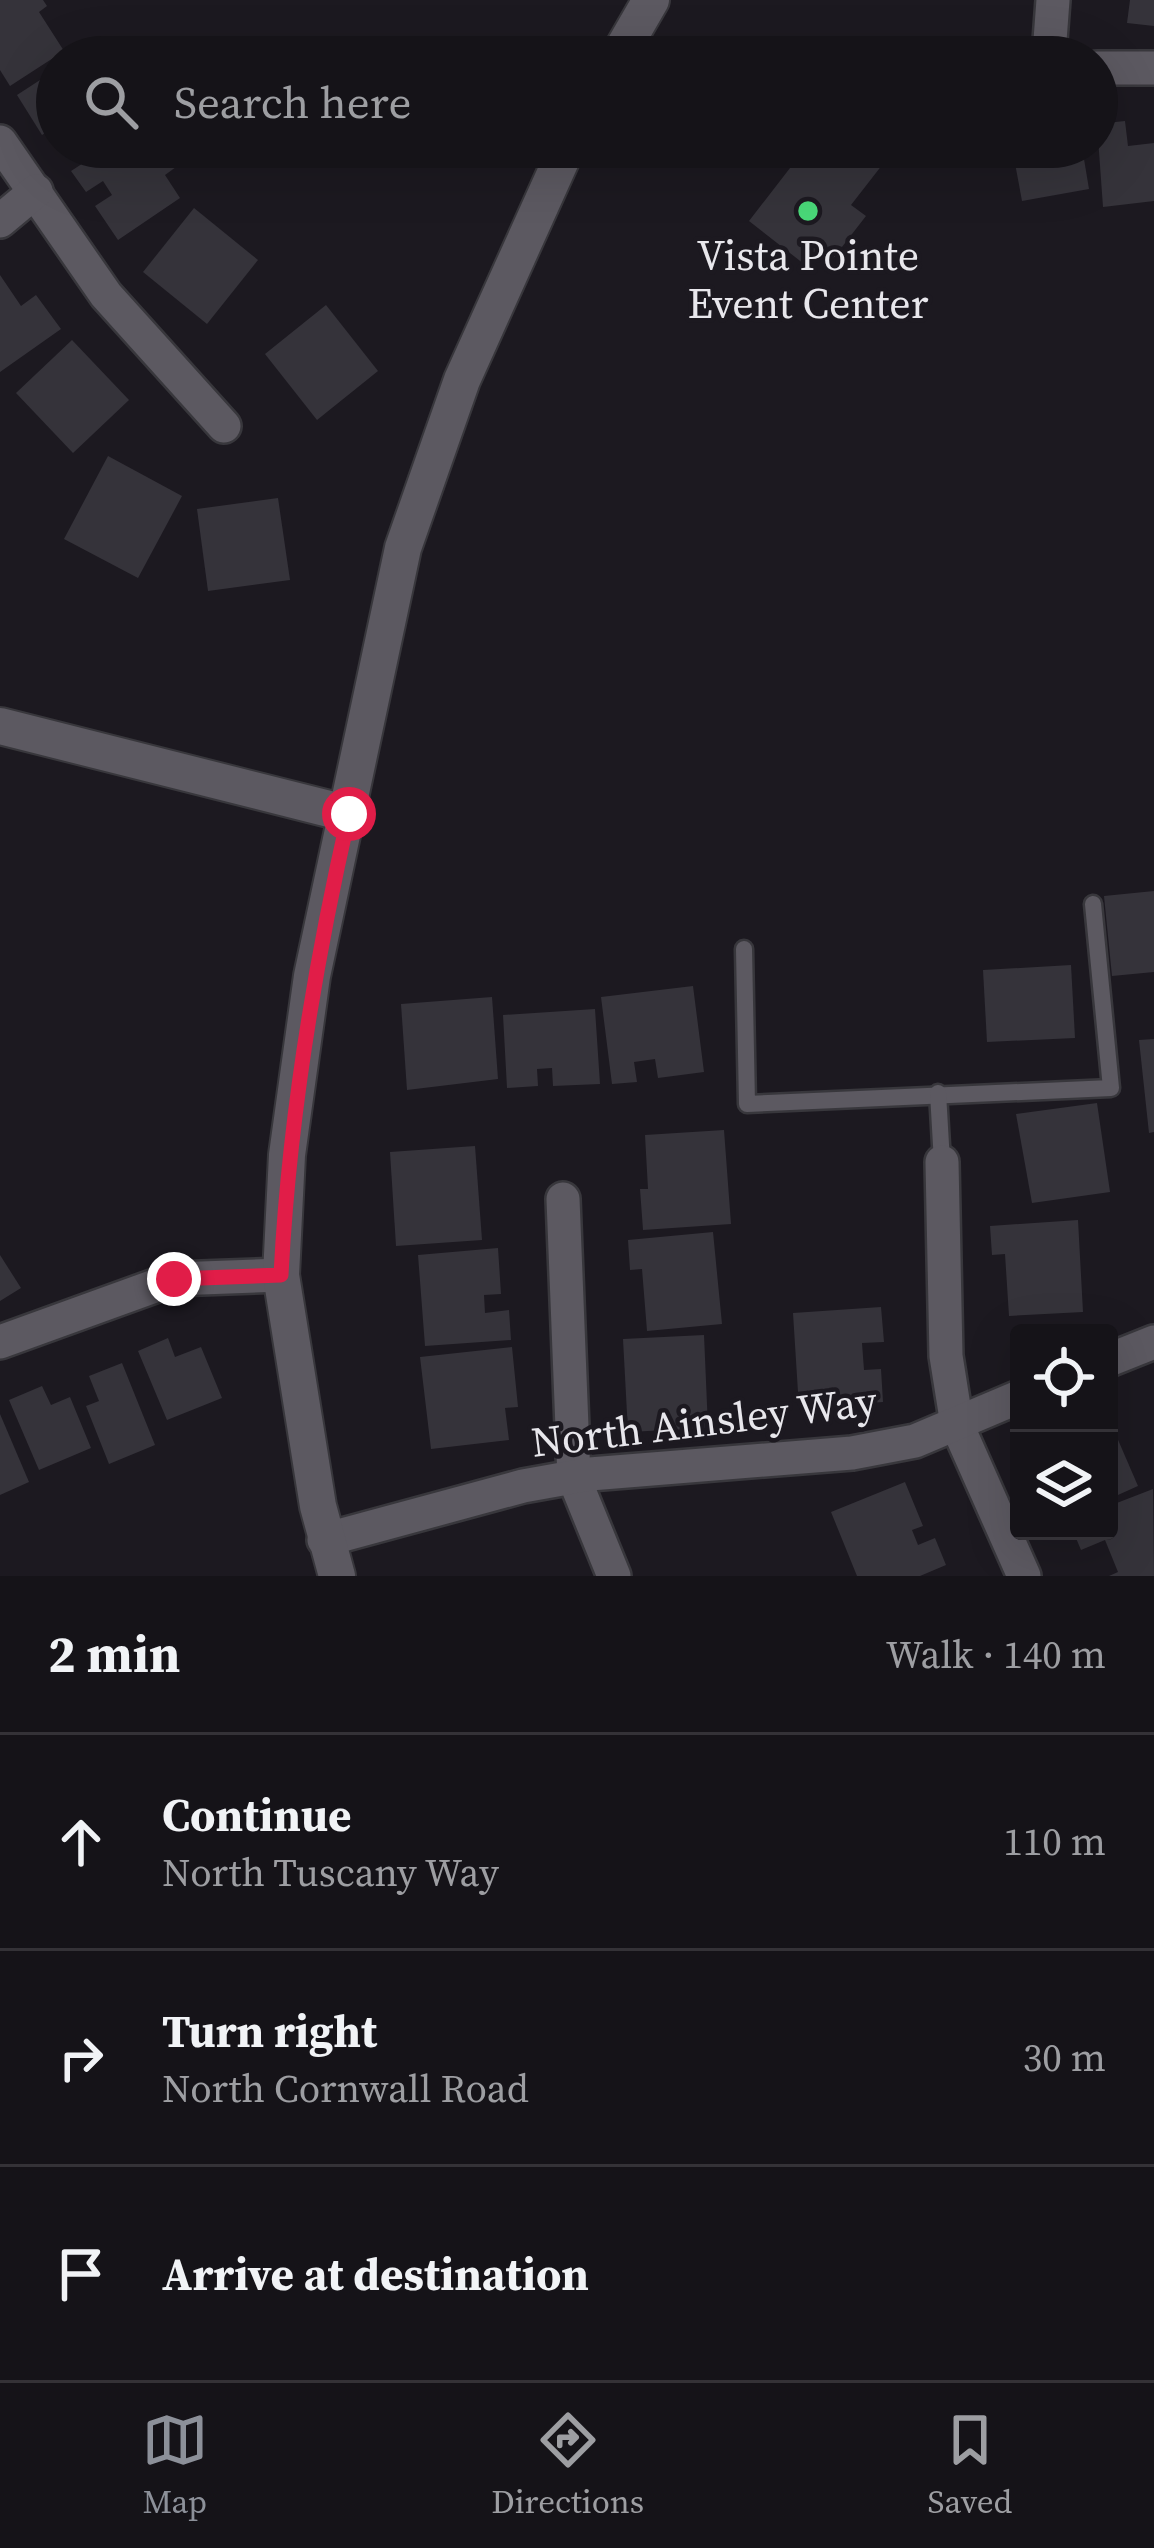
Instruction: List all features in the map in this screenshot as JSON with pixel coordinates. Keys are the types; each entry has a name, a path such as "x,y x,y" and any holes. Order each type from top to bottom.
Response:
{"street":[{"path":"630,36 651,0"},
{"path":"1054,0 1055,36"},
{"path":"1118,68 1154,68"},
{"path":"0,142 106,295 224,426"},
{"path":"337,1576 324,1540 281,1275 287,1155 309,999 404,548 462,380 558,168"},
{"path":"0,221 36,190"},
{"path":"0,726 349,814"},
{"path":"942,1162 946,1356 957,1425 1024,1576"},
{"path":"563,1199 574,1478 614,1576"},
{"path":"0,1342 174,1279 281,1275"},
{"path":"1118,1356 1154,1342"},
{"name":"North Ainsley Way","path":"324,1540 574,1478 852,1453 915,1441 1010,1401"}],"lane":[{"path":"745,949 747,1104 1111,1088 1093,904"},
{"path":"938,1093 942,1162"}],"building":[{"path":"0,0 43,0 47,6 39,12 54,36 36,36 36,69 10,86 0,70"},
{"path":"1130,0 1154,0 1154,26 1127,23"},
{"path":"36,83 36,125 17,95"},
{"path":"1125,121 1128,146 1154,143 1154,201 1103,207 1100,168 1118,168 1118,122"},
{"path":"175,168 165,175 180,198 118,240 95,206 112,195 103,181 86,192 71,171"},
{"name":"Vista Pointe Event Center","path":"790,168 880,168 851,205 866,216 828,265 813,253 804,264 749,221"},
{"path":"1016,168 1086,168 1089,189 1022,201"},
{"path":"194,208 258,260 207,324 143,272"},
{"path":"0,275 21,306 36,295 61,329 0,372"},
{"path":"326,305 378,371 317,420 265,354"},
{"path":"72,340 129,400 73,453 16,393"},
{"path":"108,456 182,496 138,578 64,539"},
{"path":"278,498 290,580 208,591 197,509"},
{"path":"1154,891 1154,972 1112,976 1104,896"},
{"path":"1071,965 1075,1038 987,1042 983,970"},
{"path":"693,986 704,1072 658,1078 655,1059 634,1062 637,1082 612,1084 601,997"},
{"path":"492,997 498,1079 407,1090 401,1004"},
{"path":"595,1009 600,1084 553,1086 552,1068 537,1069 538,1086 507,1088 503,1015"},
{"path":"1154,1039 1154,1132 1149,1133 1139,1040"},
{"path":"1097,1103 1110,1192 1032,1203 1016,1114"},
{"path":"724,1130 731,1224 643,1230 640,1189 648,1189 645,1135"},
{"path":"475,1146 482,1240 396,1246 390,1152"},
{"path":"1078,1220 1083,1312 1009,1316 1005,1254 992,1255 990,1226"},
{"path":"713,1232 722,1324 647,1331 642,1269 630,1270 628,1240"},
{"path":"498,1248 501,1294 484,1295 485,1313 509,1310 511,1340 425,1346 418,1255"},
{"path":"0,1255 21,1288 0,1301"},
{"path":"881,1307 884,1342 862,1343 864,1370 881,1369 883,1402 799,1408 793,1313"},
{"path":"704,1335 708,1428 628,1432 623,1339"},
{"path":"168,1338 175,1357 201,1347 222,1398 167,1420 138,1351"},
{"path":"512,1347 518,1407 505,1408 509,1440 431,1449 420,1357"},
{"path":"122,1363 155,1445 109,1464 86,1406 99,1401 89,1376"},
{"path":"42,1386 51,1405 70,1397 91,1448 39,1470 9,1400"},
{"path":"0,1414 29,1482 0,1495"},
{"path":"1118,1440 1138,1486 1118,1495"},
{"path":"905,1482 923,1526 912,1530 918,1545 935,1538 946,1565 920,1576 857,1576 831,1512"},
{"path":"1153,1489 1154,1576 1109,1576 1118,1572 1105,1540 1118,1540 1118,1503"},
{"path":"1077,1540 1105,1540 1081,1550"}],"place":[{"name":"Vista Pointe Event Center","path":"808,211"}],"route":[{"path":"174,1279 281,1275 287,1155 312,976 349,814"}]}
